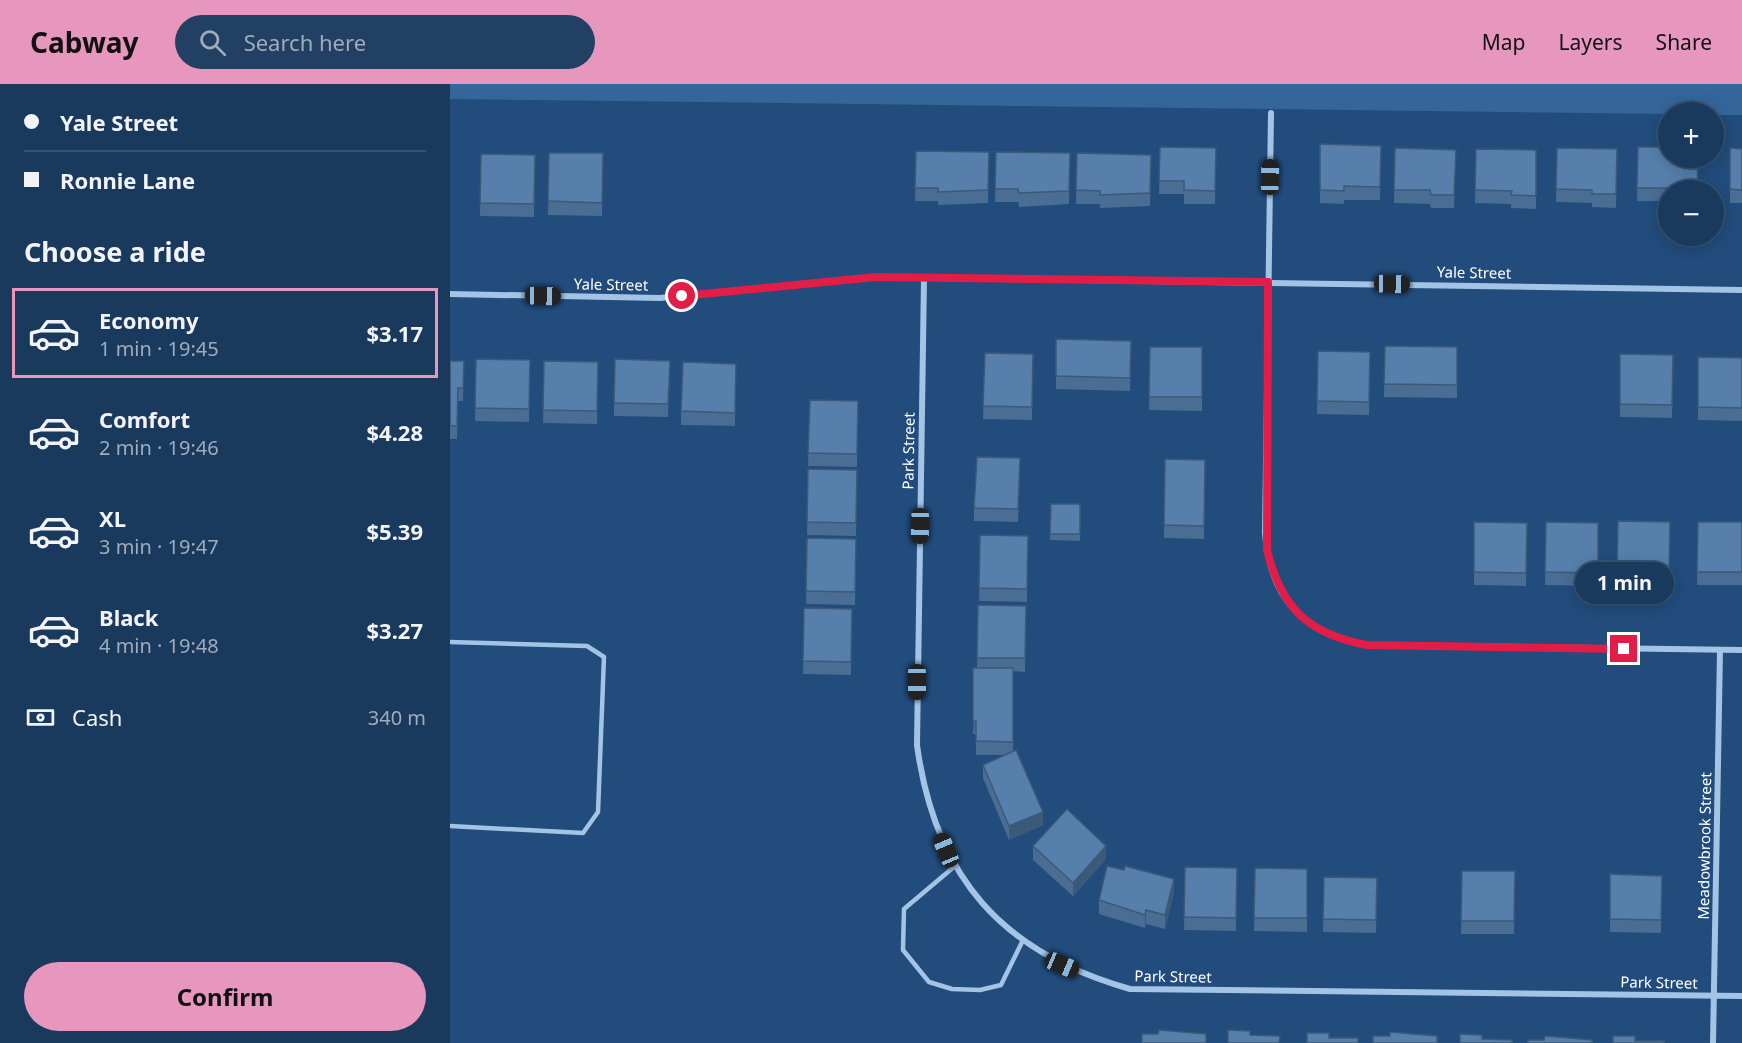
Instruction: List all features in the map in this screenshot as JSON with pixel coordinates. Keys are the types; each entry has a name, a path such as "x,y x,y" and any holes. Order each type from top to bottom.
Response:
{"street":[{"path":"1271,113 1267,550 1272,574 1297,615 1326,634 1367,645 1742,650"},
{"name":"Yale Street","path":"450,294 660,298 855,279 924,278 1742,290"},
{"name":"Park Street","path":"924,278 917,745 922,781 932,816 955,866 989,911 1023,940 1062,965 1095,979 1130,989 1742,996"},
{"name":"Meadowbrook Street","path":"1713,1043 1720,650"}],"lane":[{"path":"450,642 587,646 604,657 598,812 583,832 450,826"},
{"path":"955,866 904,909 903,950 929,982 952,989 980,990 1001,985 1023,940"}],"shaded area":[{"path":"450,84 1742,84 1742,115 1724,115 1724,102 1658,102 1658,114 450,99"}],"building":[{"path":"1320,144 1381,146 1380,187 1344,186 1344,191 1320,190"},
{"path":"1160,147 1216,148 1215,191 1184,190 1184,181 1159,181"},
{"path":"1638,147 1658,147 1658,168 1698,168 1697,180 1658,180 1658,188 1637,188"},
{"path":"1395,148 1456,150 1454,195 1431,195 1430,190 1394,190"},
{"path":"1557,148 1617,149 1616,194 1592,194 1592,190 1556,189"},
{"path":"1730,148 1742,149 1742,190 1730,189"},
{"path":"1476,149 1536,150 1536,196 1511,195 1512,191 1475,190"},
{"path":"916,151 989,152 988,190 938,192 938,188 915,188"},
{"path":"996,152 1070,153 1069,191 1019,193 1018,189 995,189"},
{"path":"549,153 603,153 602,203 548,201"},
{"path":"1077,153 1151,155 1150,193 1100,195 1100,191 1076,190"},
{"path":"481,154 535,155 534,204 480,203"},
{"path":"1056,339 1131,341 1130,378 1056,376"},
{"path":"1385,346 1457,347 1457,385 1384,384"},
{"path":"1150,347 1202,347 1202,397 1149,397"},
{"path":"1318,351 1370,352 1369,402 1317,401"},
{"path":"985,353 1033,354 1032,407 983,406"},
{"path":"1620,354 1673,355 1672,405 1620,404"},
{"path":"1698,357 1742,358 1742,408 1698,407"},
{"path":"476,359 530,360 529,409 475,408"},
{"path":"615,359 670,361 668,404 614,403"},
{"path":"450,361 464,361 463,388 458,388 457,426 450,426"},
{"path":"544,361 598,362 597,411 543,410"},
{"path":"683,362 736,364 735,413 681,411"},
{"path":"810,400 858,401 857,454 808,453"},
{"path":"977,457 1020,458 1018,509 974,508"},
{"path":"1165,459 1205,460 1204,526 1164,525"},
{"path":"808,469 857,470 856,523 807,522"},
{"path":"1051,504 1080,504 1080,534 1050,534"},
{"path":"1618,521 1670,522 1669,572 1617,571"},
{"path":"1474,522 1527,523 1526,573 1474,572"},
{"path":"1546,522 1598,523 1598,573 1545,572"},
{"path":"1698,522 1742,522 1742,572 1697,572"},
{"path":"980,535 1028,536 1027,589 979,588"},
{"path":"807,538 856,539 855,592 806,591"},
{"path":"978,605 1026,606 1025,658 977,658"},
{"path":"804,608 852,609 851,662 803,661"},
{"path":"973,668 1013,668 1013,742 976,741 976,721 973,721"},
{"path":"1016,750 1043,812 1009,826 983,765"},
{"path":"1067,809 1106,846 1073,883 1033,846"},
{"path":"1107,866 1124,870 1125,866 1174,879 1165,915 1146,910 1145,915 1099,900"},
{"path":"1185,867 1237,868 1236,918 1184,917"},
{"path":"1255,868 1307,869 1307,918 1254,918"},
{"path":"1462,871 1515,871 1514,921 1461,921"},
{"path":"1610,874 1662,876 1661,920 1610,919"},
{"path":"1324,877 1377,878 1376,920 1323,919"},
{"path":"1159,1030 1206,1034 1206,1043 1142,1043 1142,1034 1158,1034"},
{"path":"1228,1030 1250,1031 1250,1035 1280,1036 1279,1043 1228,1043"},
{"path":"1390,1032 1437,1036 1437,1043 1373,1043 1373,1036 1390,1036"},
{"path":"1307,1033 1329,1033 1329,1038 1358,1038 1358,1043 1307,1043"},
{"path":"1460,1034 1482,1035 1482,1039 1512,1040 1512,1043 1460,1043"},
{"path":"1545,1036 1592,1040 1592,1043 1528,1043 1528,1040 1544,1040"},
{"path":"1613,1036 1635,1036 1635,1041 1664,1041 1664,1043 1613,1043"}],"route":[{"path":"682,296 876,277 1268,282 1265,533 1272,574 1297,615 1326,634 1344,641 1367,645 1624,649"}]}
